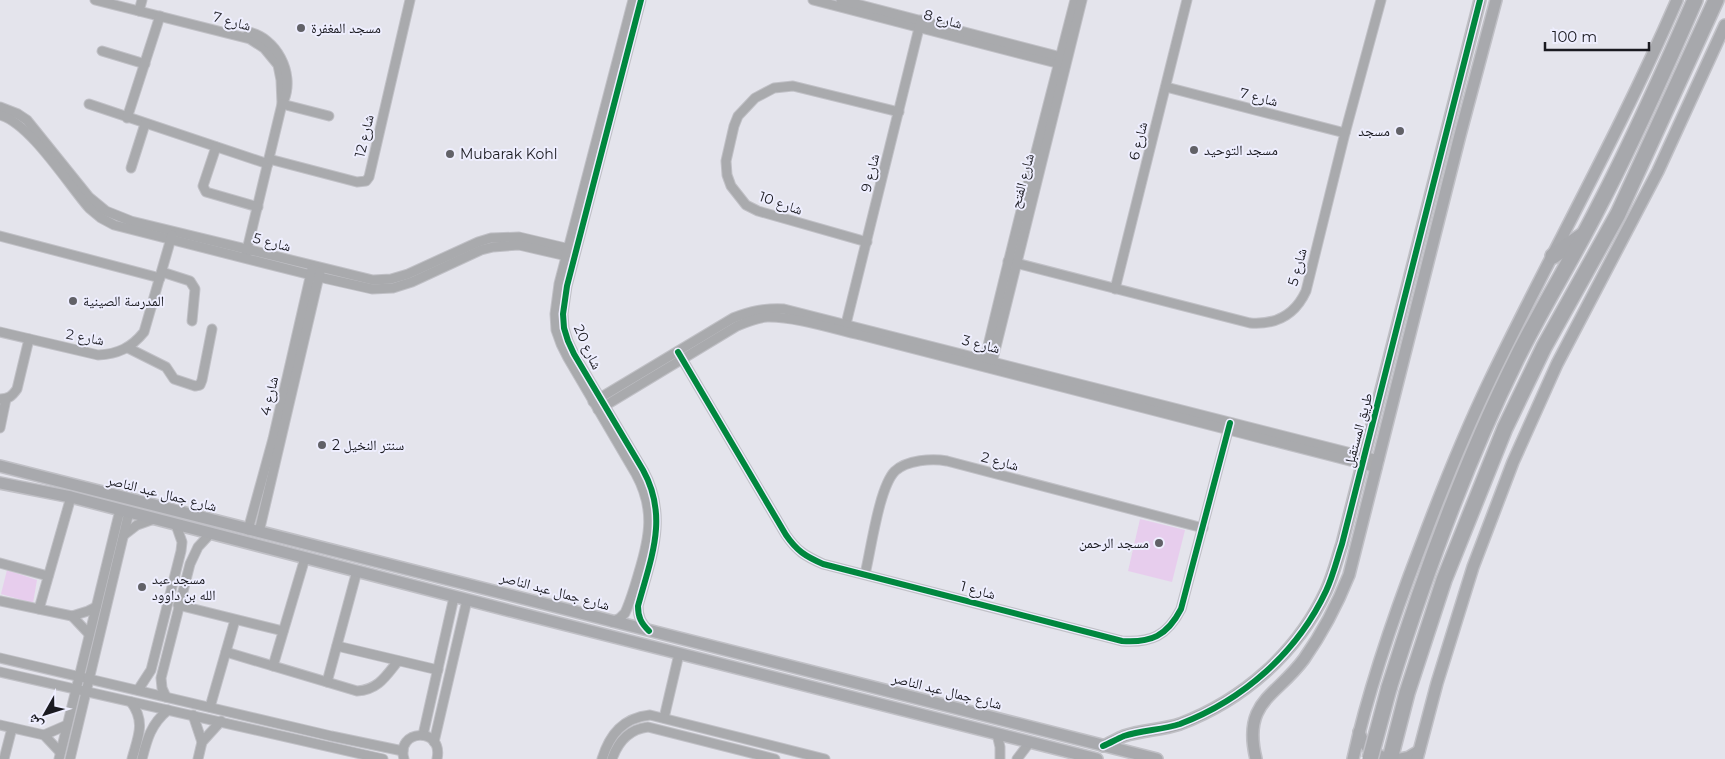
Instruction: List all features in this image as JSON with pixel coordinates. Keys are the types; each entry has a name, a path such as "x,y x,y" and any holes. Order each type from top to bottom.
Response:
{"highway":[{"path":"1370,759 1389,688 1426,575 1447,519 1492,412 1542,310 1585,234 1613,179 1696,0"},
{"path":"1390,759 1407,693 1444,580 1505,428 1544,347 1618,214 1716,0"},
{"path":"1553,256 1585,234"}],"main road":[{"name":"طريق المستقبل","path":"1103,746 1124,736 1177,725 1202,715 1227,702 1250,686 1287,650 1302,631 1326,590 1342,544 1480,0"},
{"name":"طريق المستقبل","path":"1256,759 1253,739 1256,715 1263,701 1302,661 1329,620 1340,597 1357,549 1462,127 1496,0"},
{"path":"1353,759 1381,656 1403,592 1459,447 1490,380 1656,48 1677,0"},
{"path":"1400,759 1418,755 1437,683 1473,567 1513,462 1557,364 1658,171 1725,25"},
{"path":"3,483 4,467"},
{"name":"شارع جمال عبد الناصر","path":"4,467 1157,759"},
{"name":"شارع جمال عبد الناصر","path":"3,483 71,497 454,597 1098,759"},
{"path":"788,682 794,675 793,667"},
{"path":"819,688 815,680 821,674"},
{"path":"1359,732 1364,743 1372,751 1390,759"}],"street":[{"name":"شارع 7","path":"95,0 134,7 160,16 242,36 258,43 274,59 282,80 282,104 246,254"},
{"path":"134,7 142,0"},
{"name":"شارع 12","path":"269,162 357,182 366,181 369,177 410,0"},
{"name":"شارع 20","path":"571,253 633,0"},
{"name":"شارع 20","path":"641,0 571,253 556,299 555,314 556,330 568,358 650,483 656,506 656,541 638,606 638,615 642,624 649,631"},
{"name":"شارع 8","path":"812,0 920,24 1063,61"},
{"name":"شارع 8","path":"841,0 920,24"},
{"name":"شارع الفتح","path":"1063,61 1075,0"},
{"name":"شارع الفتح","path":"987,365 1063,61 1082,0"},
{"name":"شارع 6","path":"1115,289 1187,0"},
{"name":"شارع 5","path":"1012,262 1250,323 1268,323 1285,317 1302,300 1306,290 1345,133 1381,0"},
{"path":"127,118 160,16"},
{"name":"شارع 9","path":"845,328 920,24"},
{"path":"233,35 242,32 250,33 265,40 275,50 283,62 288,76 287,90 282,104 329,116"},
{"path":"102,50 145,64"},
{"name":"شارع 10","path":"867,242 758,212 746,205 731,186 727,175 726,161 734,126 742,111 755,98 769,90 784,86 803,88 899,112"},
{"name":"شارع 7","path":"1166,87 1345,133"},
{"path":"89,104 216,147 269,162"},
{"name":"شارع 5","path":"0,107 18,114 27,120 89,197 106,211 172,236"},
{"name":"شارع 5","path":"0,115 13,121 29,134 89,208 101,218 114,225 172,236 246,254 372,289 393,288 412,282 481,250 493,247 518,245 571,253"},
{"path":"131,168 146,124"},
{"path":"216,147 203,186 206,192 258,207"},
{"path":"0,236 190,281 195,289 192,321"},
{"path":"172,236 144,332 128,348 166,367 174,379 196,386 202,380 212,329"},
{"name":"شارع 4","path":"253,531 316,272"},
{"name":"شارع 3","path":"599,404 680,355 737,326 759,318 781,318 845,328 987,365 1125,395 1229,427 1378,464"},
{"name":"شارع 2","path":"0,332 98,355 109,355 128,348"},
{"path":"0,428 3,399 13,395 17,389 28,339"},
{"name":"شارع 1","path":"680,355 786,535 796,548 808,558 823,564 1122,641 1138,642 1153,639 1165,632 1174,622 1181,609 1229,427"},
{"name":"شارع 20","path":"599,404 642,486 649,512 648,540 629,605 626,613 612,622"},
{"name":"شارع 2","path":"865,574 883,495 889,479 897,470 918,462 940,460 954,463 1203,528"},
{"path":"39,609 71,497"},
{"path":"70,759 124,535 125,511"},
{"path":"59,756 96,607 125,511"},
{"path":"124,535 138,525 154,519"},
{"path":"138,690 151,670 181,551 182,542 176,524"},
{"path":"166,697 162,688 161,678 178,606 193,555 204,539 211,533"},
{"path":"181,551 193,555"},
{"path":"272,666 306,558"},
{"path":"0,565 48,576"},
{"path":"327,682 357,571"},
{"path":"423,735 454,597"},
{"path":"0,600 72,616 96,607"},
{"path":"434,742 467,600"},
{"path":"178,606 283,632"},
{"path":"72,616 89,634"},
{"path":"210,707 235,620"},
{"path":"337,646 438,670"},
{"path":"226,652 357,690 375,687 398,661"},
{"path":"664,718 679,654"},
{"path":"0,658 404,755 408,740 412,737 423,735 430,737 437,747 437,759"},
{"path":"0,672 221,721 353,756 379,759"},
{"path":"131,702 138,711 140,722 132,759"},
{"path":"142,759 148,734 160,717 168,710"},
{"path":"193,715 202,742"},
{"path":"603,758 607,745 624,724 636,717 650,715 824,759"},
{"path":"198,759 202,742 221,721"},
{"path":"0,725 44,735 67,725"},
{"path":"4,759 12,728"},
{"path":"612,759 622,741 629,734 638,728 648,728 775,759"},
{"path":"997,734 1000,759"},
{"path":"44,735 59,756"},
{"path":"1017,759 1030,742"}],"shaded area":[{"path":"1140,519 1185,530 1172,582 1128,571"},
{"path":"7,570 37,580 33,603 1,594"}],"cycle path":[{"path":"641,0 567,286 563,314 564,328 574,354 643,470 651,487 655,504 655,538 638,606 640,620 649,631"},
{"path":"1103,746 1124,736 1180,724 1203,714 1246,688 1266,672 1300,635 1326,591 1342,544 1480,0"},
{"path":"678,352 786,535 806,556 823,564 1122,641 1141,641 1157,636 1170,626 1181,609 1230,423"}],"place":[{"name":"مسجد المغفرة","path":"301,28"},
{"name":"مسجد","path":"1400,131"},
{"name":"مسجد التوحيد","path":"1194,150"},
{"name":"Mubarak Kohl","path":"450,154"},
{"name":"المدرسة الصينية","path":"73,301"},
{"name":"سنتر النخيل 2","path":"322,445"},
{"name":"مسجد الرحمن","path":"1159,543"},
{"name":"مسجد عبد الله بن داوود","path":"142,587"}]}
